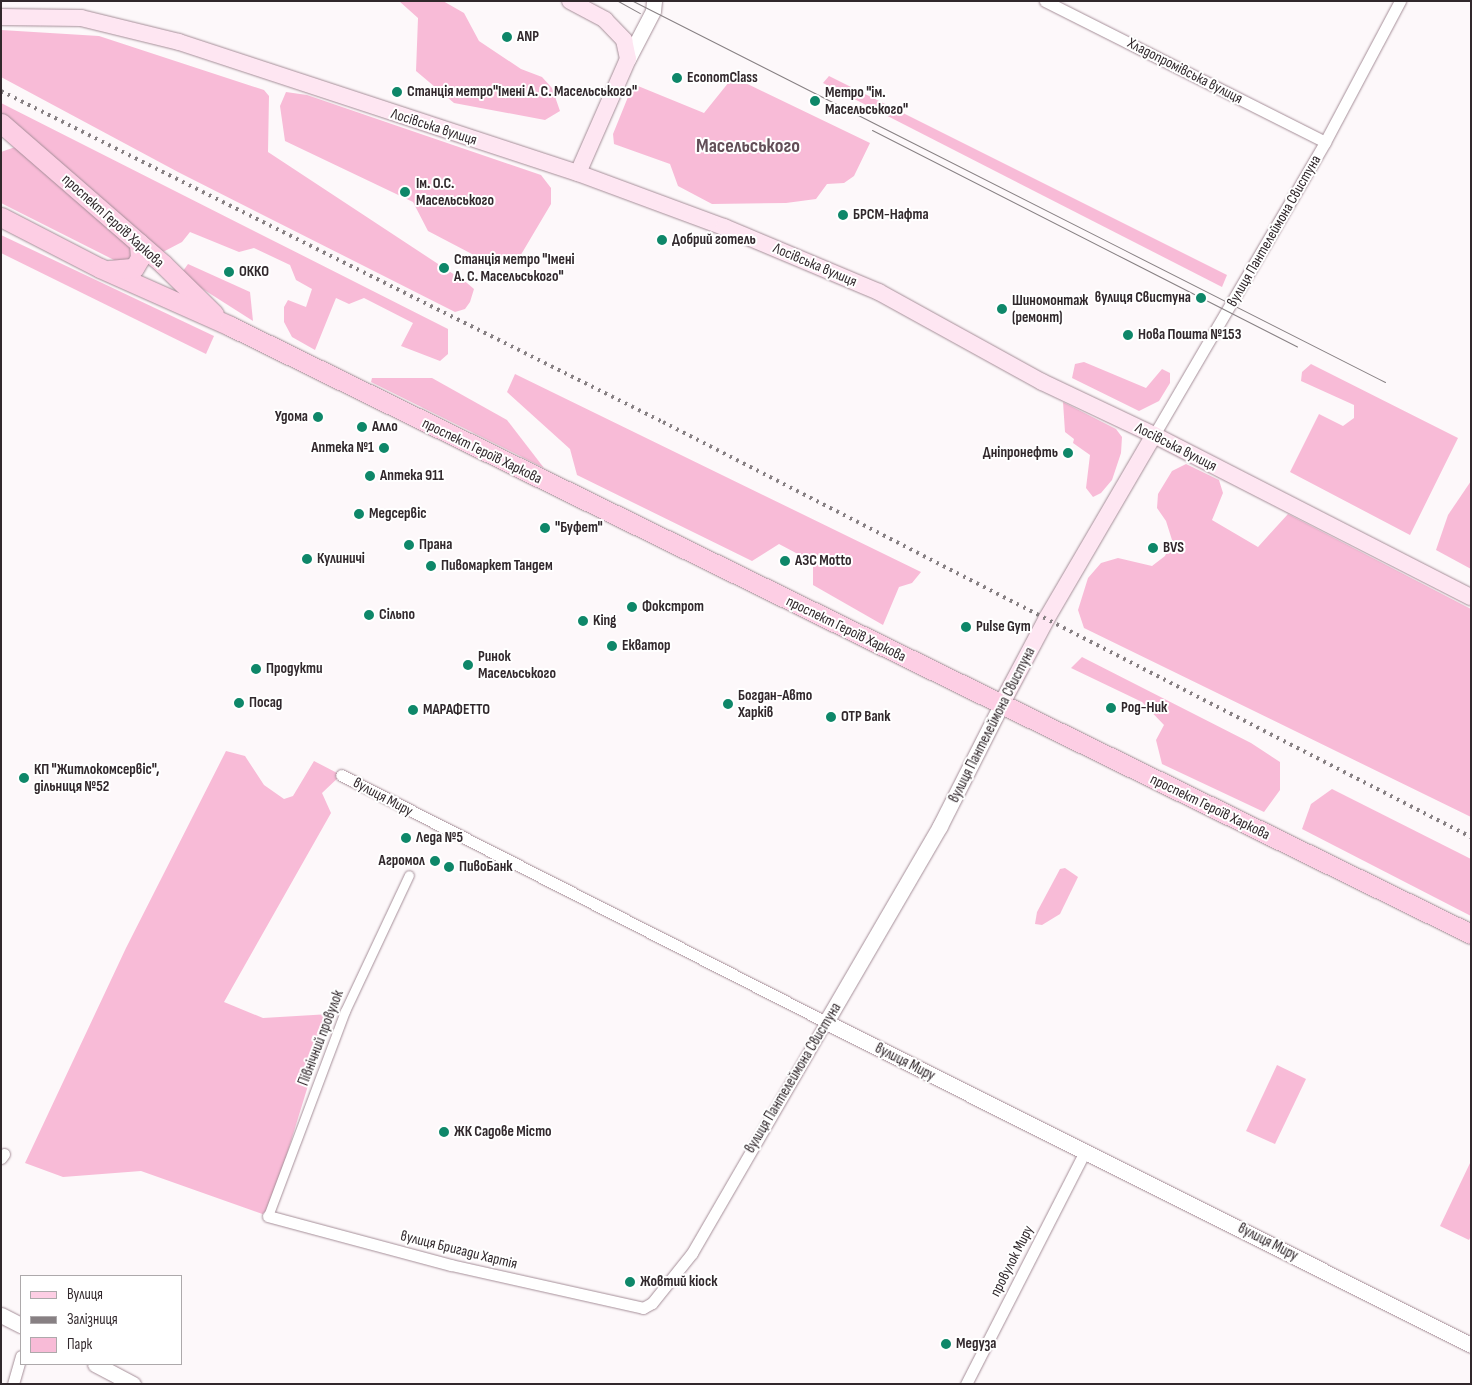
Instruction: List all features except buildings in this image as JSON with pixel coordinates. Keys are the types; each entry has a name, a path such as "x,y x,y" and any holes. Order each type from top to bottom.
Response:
{"main road":[{"path":"570,1 605,20 624,40 628,59 578,173"},
{"name":"Лосівська вулиця","path":"1,16 81,18 135,30 578,173 724,227 879,292 1042,382 1154,435 1471,597"},
{"name":"проспект Героїв Харкова","path":"6,132 139,243 222,322"},
{"name":"проспект Героїв Харкова","path":"1,217 100,268 222,322 1471,934"},
{"path":"100,268 128,271 134,268 140,258 139,243"},
{"name":"вулиця Пантелеймона Свистуна","path":"1001,705 1047,618 1154,435"}],"street":[{"path":"628,59 653,11 654,1"},
{"name":"Хладопромівська вулиця","path":"1045,1 1325,142"},
{"name":"вулиця Пантелеймона Свистуна","path":"1154,435 1325,142 1400,1"},
{"name":"вулиця Пантелеймона Свистуна","path":"643,1308 652,1304 692,1253 940,826 1001,705"},
{"name":"вулиця Миру","path":"342,775 826,1022 1471,1345"},
{"name":"Північний провулок","path":"268,1216 345,1011 409,875"},
{"name":"провулок Миру","path":"966,1384 1085,1151"},
{"name":"вулиця Бригади Хартія","path":"268,1216 451,1265 643,1308"},
{"path":"1,1315 20,1324"},
{"path":"13,1384 20,1360"},
{"path":"97,1365 134,1384"}],"green space":[{"path":"399,1 443,1 464,13 479,41 521,69 542,77 552,88 560,111 545,120 454,103 416,71 418,18"},
{"path":"1,30 99,36 264,90 269,96 268,152 467,283 474,289 470,302 465,309 455,312 178,172 1,77"},
{"path":"829,76 1227,275 1222,287 823,83"},
{"path":"733,77 870,143 854,176 844,183 827,184 816,199 786,203 712,204 678,186 670,164 614,144 613,134 630,92 638,86 704,113"},
{"path":"286,92 307,95 541,175 551,188 551,204 519,258 507,265 491,264 428,231 413,202 285,141 280,106"},
{"path":"1,103 448,329 448,354 440,361 401,346 413,323 364,298 349,304 336,298 315,350 292,337 284,322 284,307 288,300 306,307 312,289 296,280 290,265 254,248 239,252 190,232 182,242 161,253 1,116"},
{"path":"18,146 135,248 136,257 122,264 1,203 1,152"},
{"path":"1,235 214,336 206,354 1,253"},
{"path":"188,264 250,292 253,321 198,286 183,271"},
{"path":"1084,362 1146,388 1162,369 1170,373 1170,383 1159,401 1139,411 1072,378 1075,364"},
{"path":"1311,364 1458,438 1410,535 1290,472 1319,414 1343,426 1354,418 1354,405 1301,381 1302,372"},
{"path":"515,374 921,572 912,583 899,587 883,625 813,585 813,562 779,544 752,561 577,475 570,449 507,392"},
{"path":"372,378 432,378 507,420 544,468 371,382"},
{"path":"1063,402 1116,429 1122,437 1121,453 1112,480 1101,493 1093,497 1086,488 1090,455 1073,443 1074,439 1065,432"},
{"path":"1186,464 1219,480 1223,493 1212,520 1258,547 1288,514 1471,609 1471,817 1084,628 1078,610 1088,578 1101,563 1118,558 1152,566 1165,556 1172,540 1166,521 1157,508 1158,494 1172,471"},
{"path":"1471,481 1471,569 1436,550 1448,515"},
{"path":"1082,657 1251,743 1280,762 1280,790 1264,812 1162,764 1156,740 1164,725 1142,702 1071,668"},
{"path":"226,751 245,756 264,785 284,799 293,796 314,761 341,775 322,793 331,813 224,1002 263,1018 330,1014 268,1216 141,1171 63,1177 25,1163 126,948"},
{"path":"1332,789 1471,859 1471,916 1302,829 1311,804"},
{"path":"1065,868 1078,877 1060,914 1042,925 1035,924 1037,912 1060,869"},
{"path":"1277,1065 1306,1079 1275,1144 1246,1131"},
{"path":"1471,1161 1471,1236 1469,1240 1440,1226"}],"tram line":[{"path":"618,1 640,13"},
{"path":"633,1 1385,382"},
{"path":"872,130 1297,347"}],"railway":[{"path":"1,91 663,422 1471,837"}],"place":[{"name":"ANP","path":"507,37"},
{"name":"EconomClass","path":"677,78"},
{"name":"Станція метро\"Імені А. С. Масельського\"","path":"397,92"},
{"name":"Метро \"ім. Масельського\"","path":"815,101"},
{"name":"Ім. О.С. Масельського","path":"405,192"},
{"name":"БРСМ-Нафта","path":"843,215"},
{"name":"Добрий готель","path":"662,240"},
{"name":"Станція метро \"Імені А. С. Масельського\"","path":"444,268"},
{"name":"ОККО","path":"229,272"},
{"name":"вулиця Свистуна","path":"1201,298"},
{"name":"Шиномонтаж (ремонт)","path":"1002,309"},
{"name":"Нова Пошта №153","path":"1128,335"},
{"name":"Удома","path":"318,417"},
{"name":"Алло","path":"362,427"},
{"name":"Аптека №1","path":"384,448"},
{"name":"Дніпронефть","path":"1068,453"},
{"name":"Аптека 911","path":"370,476"},
{"name":"Медсервіс","path":"359,514"},
{"name":"\"Буфет\"","path":"545,528"},
{"name":"Прана","path":"409,545"},
{"name":"BVS","path":"1153,548"},
{"name":"Кулиничі","path":"307,559"},
{"name":"АЗС Motto","path":"785,561"},
{"name":"Пивомаркет Тандем","path":"431,566"},
{"name":"Фокстрот","path":"632,607"},
{"name":"Сільпо","path":"369,615"},
{"name":"King","path":"583,621"},
{"name":"Pulse Gym","path":"966,627"},
{"name":"Екватор","path":"612,646"},
{"name":"Ринок Масельського","path":"468,665"},
{"name":"Продукти","path":"256,669"},
{"name":"Посад","path":"239,703"},
{"name":"Богдан-Авто Харків","path":"728,704"},
{"name":"Род-Ник","path":"1111,708"},
{"name":"МАРАФЕТТО","path":"413,710"},
{"name":"OTP Bank","path":"831,717"},
{"name":"КП \"Житлокомсервіс\", дільниця №52","path":"24,778"},
{"name":"Леда №5","path":"406,838"},
{"name":"Агромол","path":"435,861"},
{"name":"ПивоБанк","path":"449,867"},
{"name":"ЖК Садове Місто","path":"444,1132"},
{"name":"Жовтий кіоск","path":"630,1282"},
{"name":"Медуза","path":"946,1344"}],"district":[{"name":"Масельського","path":"748,146"}]}
